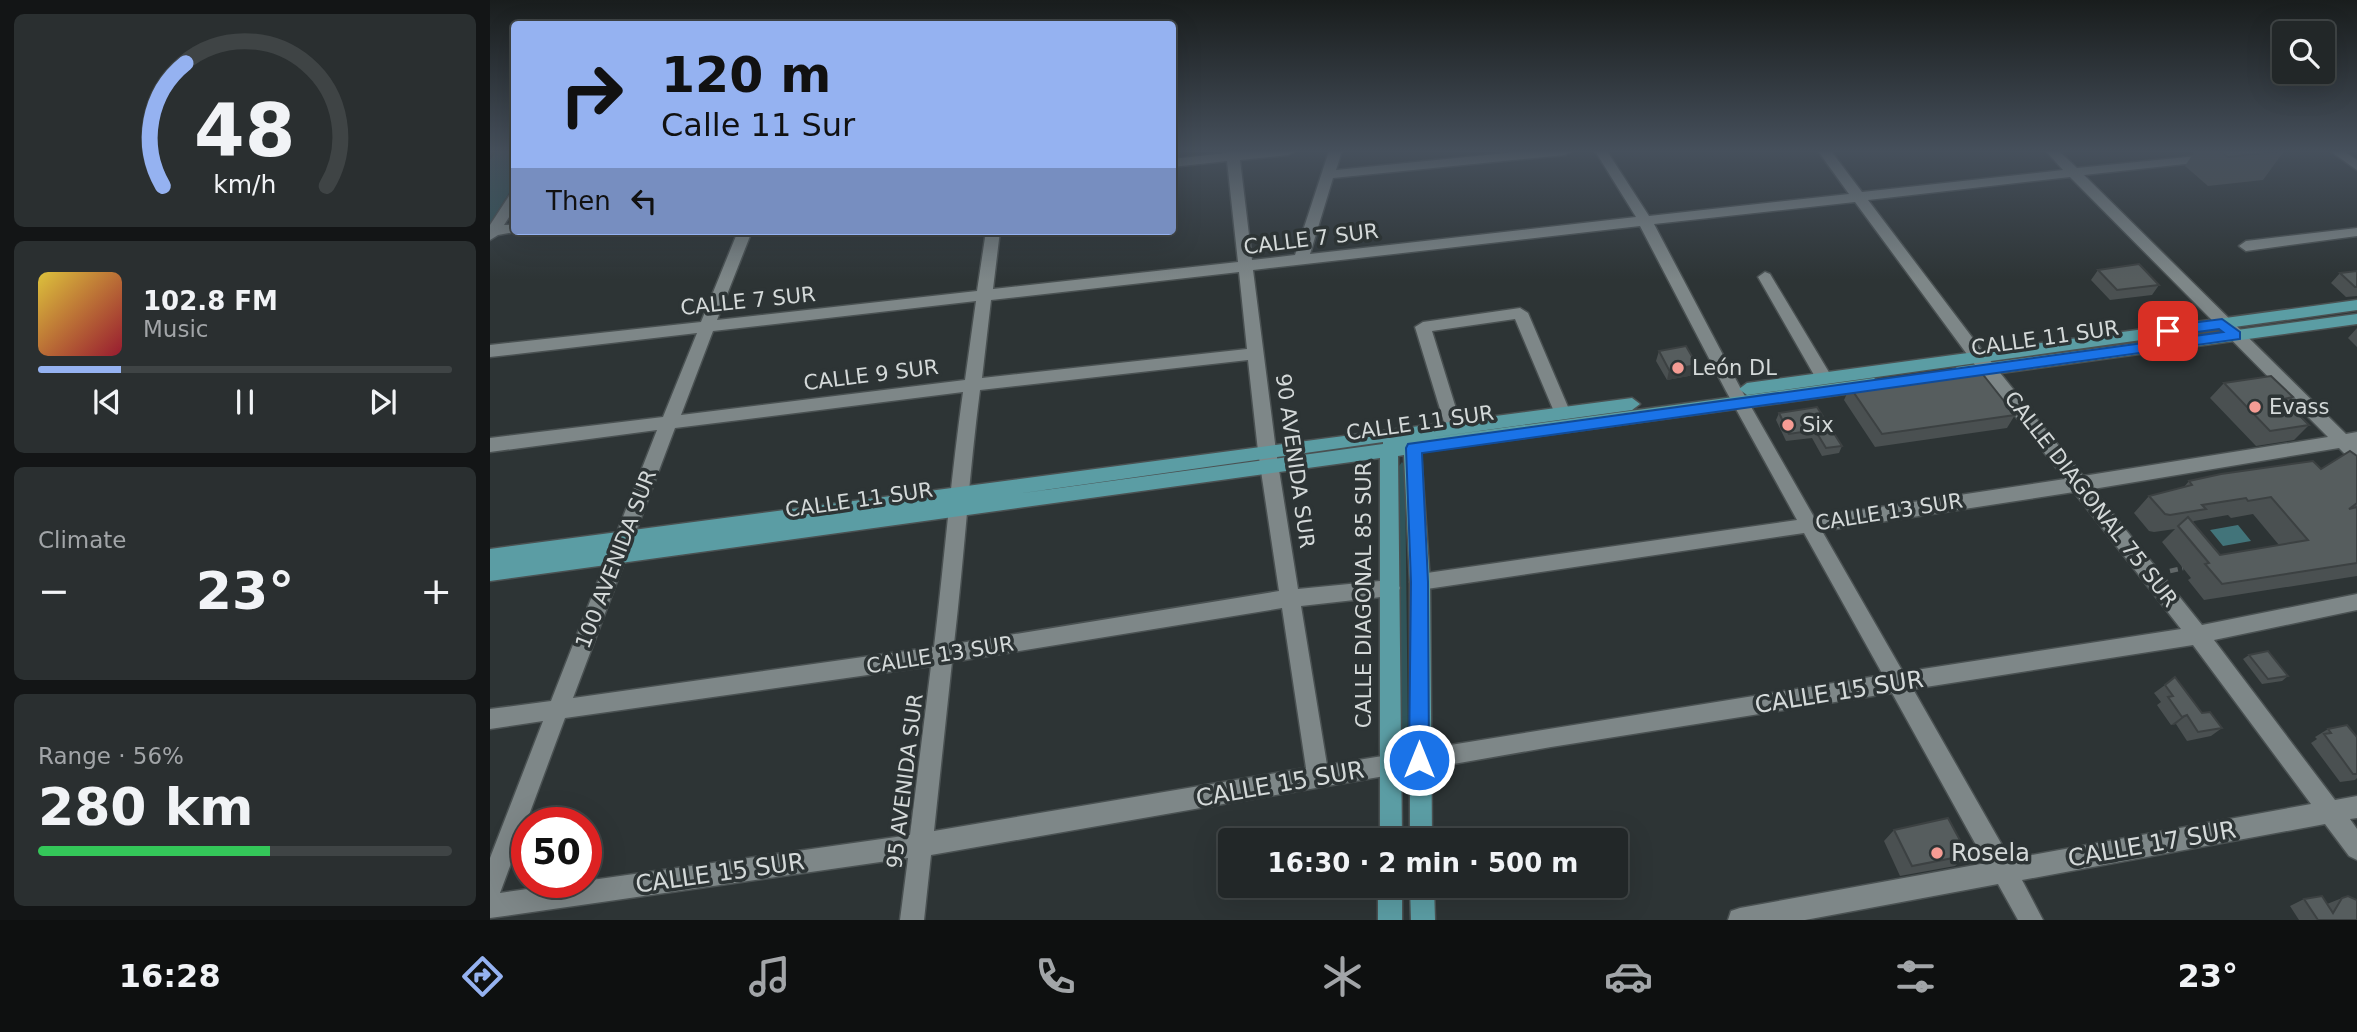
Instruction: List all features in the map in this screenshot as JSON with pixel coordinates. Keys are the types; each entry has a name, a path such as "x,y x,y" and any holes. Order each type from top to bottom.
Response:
{"main road":[{"name":"CALLE 11 SUR","path":"490,573 619,548 2229,329 2357,305"},
{"name":"CALLE 11 SUR","path":"2229,329 2357,319"},
{"name":"CALLE 11 SUR","path":"1402,442 1452,428 1737,396 1824,378 1984,363"},
{"path":"1402,442 1420,582 1421,828"},
{"name":"CALLE DIAGONAL 85 SUR","path":"1391,828 1390,588 1402,442"},
{"name":"CALLE 11 SUR","path":"490,556 619,548"},
{"path":"1390,898 1390,920"},
{"path":"1422,898 1423,920"}],"street":[{"name":"90 AVENIDA SUR","path":"1238,194 1268,459 1292,598 1318,777"},
{"path":"1301,261 1320,194"},
{"path":"1628,194 1808,525 2031,920"},
{"name":"CALLE DIAGONAL 75 SUR","path":"1855,194 2197,635 2357,848"},
{"name":"CALLE 7 SUR","path":"490,351 1646,223 1885,194"},
{"path":"2096,194 2229,329 2350,439 2357,455"},
{"path":"491,233 511,203"},
{"path":"491,233 511,230"},
{"path":"2246,246 2357,232"},
{"name":"100 AVENIDA SUR","path":"490,888 619,548 743,235"},
{"name":"95 AVENIDA SUR","path":"912,920 972,385 992,235"},
{"path":"1765,278 1824,378"},
{"path":"1452,428 1423,327 1520,313 1563,414"},
{"name":"CALLE 9 SUR","path":"490,445 669,421 1257,353"},
{"name":"CALLE 13 SUR","path":"1420,582 1502,572 2269,455 2350,439"},
{"name":"CALLE 13 SUR","path":"490,719 943,655 1292,598 1390,588"},
{"name":"CALLE 15 SUR","path":"490,906 920,845 1419,760 2197,635 2357,602"},
{"name":"CALLE 17 SUR","path":"1740,920 2357,807"}],"shaded area":[{"path":"490,194 508,194 490,223"},
{"path":"2217,331 1998,360 2001,358"},
{"path":"1402,462 1405,466 1408,740 1401,743 1399,466"},
{"path":"2238,525 2251,541 2223,546 2210,530"}],"building":[{"path":"2139,264 2159,285 2117,290 2098,270"},
{"path":"2357,271 2357,287 2340,273"},
{"path":"1686,346 1697,365 1669,370 1659,351"},
{"path":"1977,367 2015,415 1882,434 1850,387"},
{"path":"2271,376 2293,397 2283,399 2309,425 2270,431 2224,383"},
{"path":"1817,407 1842,446 1826,448 1815,430 1789,434 1779,413"},
{"path":"2350,451 2357,456 2357,503 2349,509 2357,507 2357,563 2222,584 2205,564 2209,563 2178,526 2188,517 2220,555 2308,540 2271,497 2202,505 2206,509 2170,515 2165,514 2149,496 2192,485 2189,481 2221,474 2313,461 2321,469"},
{"path":"2268,651 2288,676 2268,679 2249,655"},
{"path":"2175,677 2202,713 2210,712 2222,728 2198,732 2187,715 2182,717 2168,697 2173,696 2165,685"},
{"path":"2347,725 2357,737 2357,774 2353,774 2324,734 2331,733 2328,729"},
{"path":"1948,818 1968,855 1912,866 1894,830"},
{"path":"2322,896 2333,913 2342,898 2348,896 2357,900 2357,920 2318,920 2304,899"}],"place":[{"name":"León DL","path":"1678,368"},
{"name":"Evass","path":"2255,407"},
{"name":"Six","path":"1788,425"},
{"name":"Rosela","path":"1937,853"}],"route":[{"path":"1419,760 1420,582 1413,448 2235,335 2222,323 2168,331"}]}
